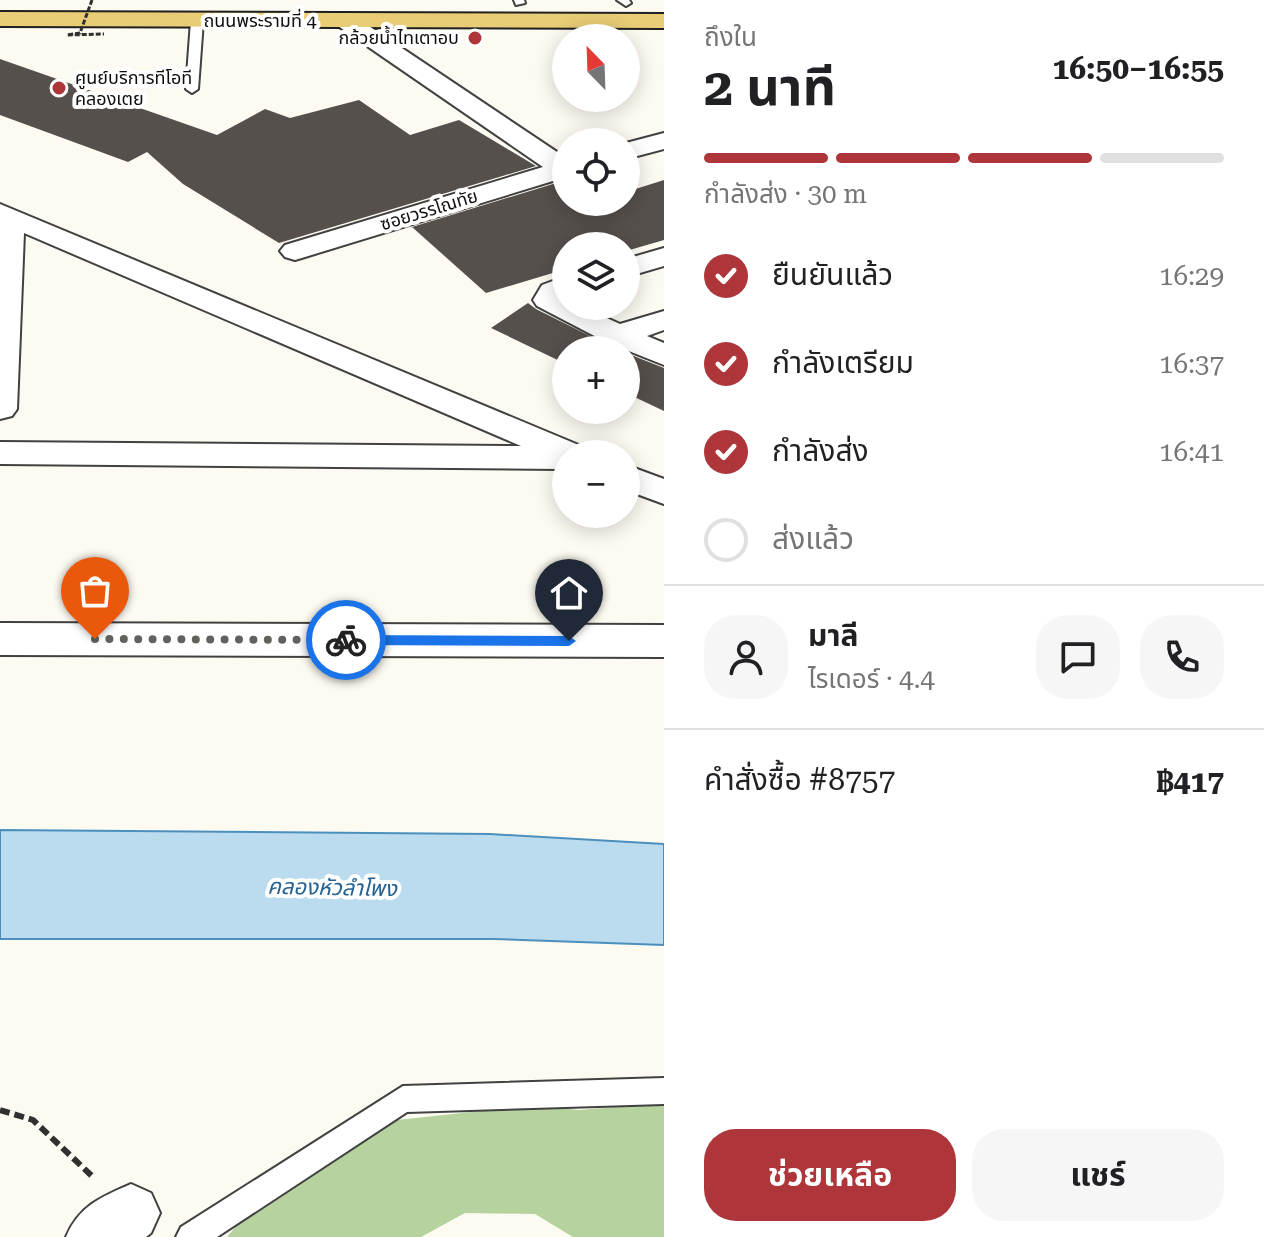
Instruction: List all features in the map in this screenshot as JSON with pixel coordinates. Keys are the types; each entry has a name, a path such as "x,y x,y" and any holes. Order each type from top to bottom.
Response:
{"main road":[{"name":"ถนนพระรามที่ 4","path":"0,1 470,12 664,21"},
{"name":"ถนนพระรามที่ 4","path":"0,19 346,21 470,12 519,1 664,3"}],"street":[{"name":"ซอยวรรโณทัย","path":"346,21 552,160"},
{"path":"640,147 664,141"},
{"name":"ซอยวรรโณทัย","path":"295,251 552,173"},
{"path":"0,409 5,214 552,449"},
{"path":"640,264 664,257"},
{"path":"585,320 664,355"},
{"path":"617,335 664,320"},
{"path":"0,453 552,456"},
{"path":"640,483 664,492"},
{"path":"0,639 664,641"}],"lane":[{"path":"192,89 197,21"},
{"path":"191,1237 403,1099 664,1091"}],"path":[{"path":"92,0 80,33 67,35 104,34"},
{"path":"0,1110 33,1120 124,1229"}],"green space":[{"path":"664,1103 664,1237 573,1237 535,1214 465,1213 421,1237 227,1237 242,1219 397,1120 534,1105 579,1110"}],"water":[{"name":"คลองหัวลำโพง","path":"0,830 490,834 664,844 664,945 493,939 0,939"}],"building":[{"path":"0,59 217,135 265,109 290,118 359,100 410,135 459,120 536,166 279,243 183,184 147,152 128,162 0,115"},
{"path":"664,180 664,240 640,247 640,232 552,232 552,273 486,293 412,227 552,184 552,216 640,216 640,188"},
{"path":"528,303 552,317 552,320 590,336 552,336 552,357 491,328"},
{"path":"640,359 664,368 664,411 640,400"}],"way so far":[{"path":"95,639 346,640"}],"place":[{"name":"กล้วยน้ำไทเตาอบ","path":"475,38"},
{"name":"ศูนย์บริการทีโอที คลองเตย","path":"59,88"}],"route":[{"path":"346,640 569,641"}]}
